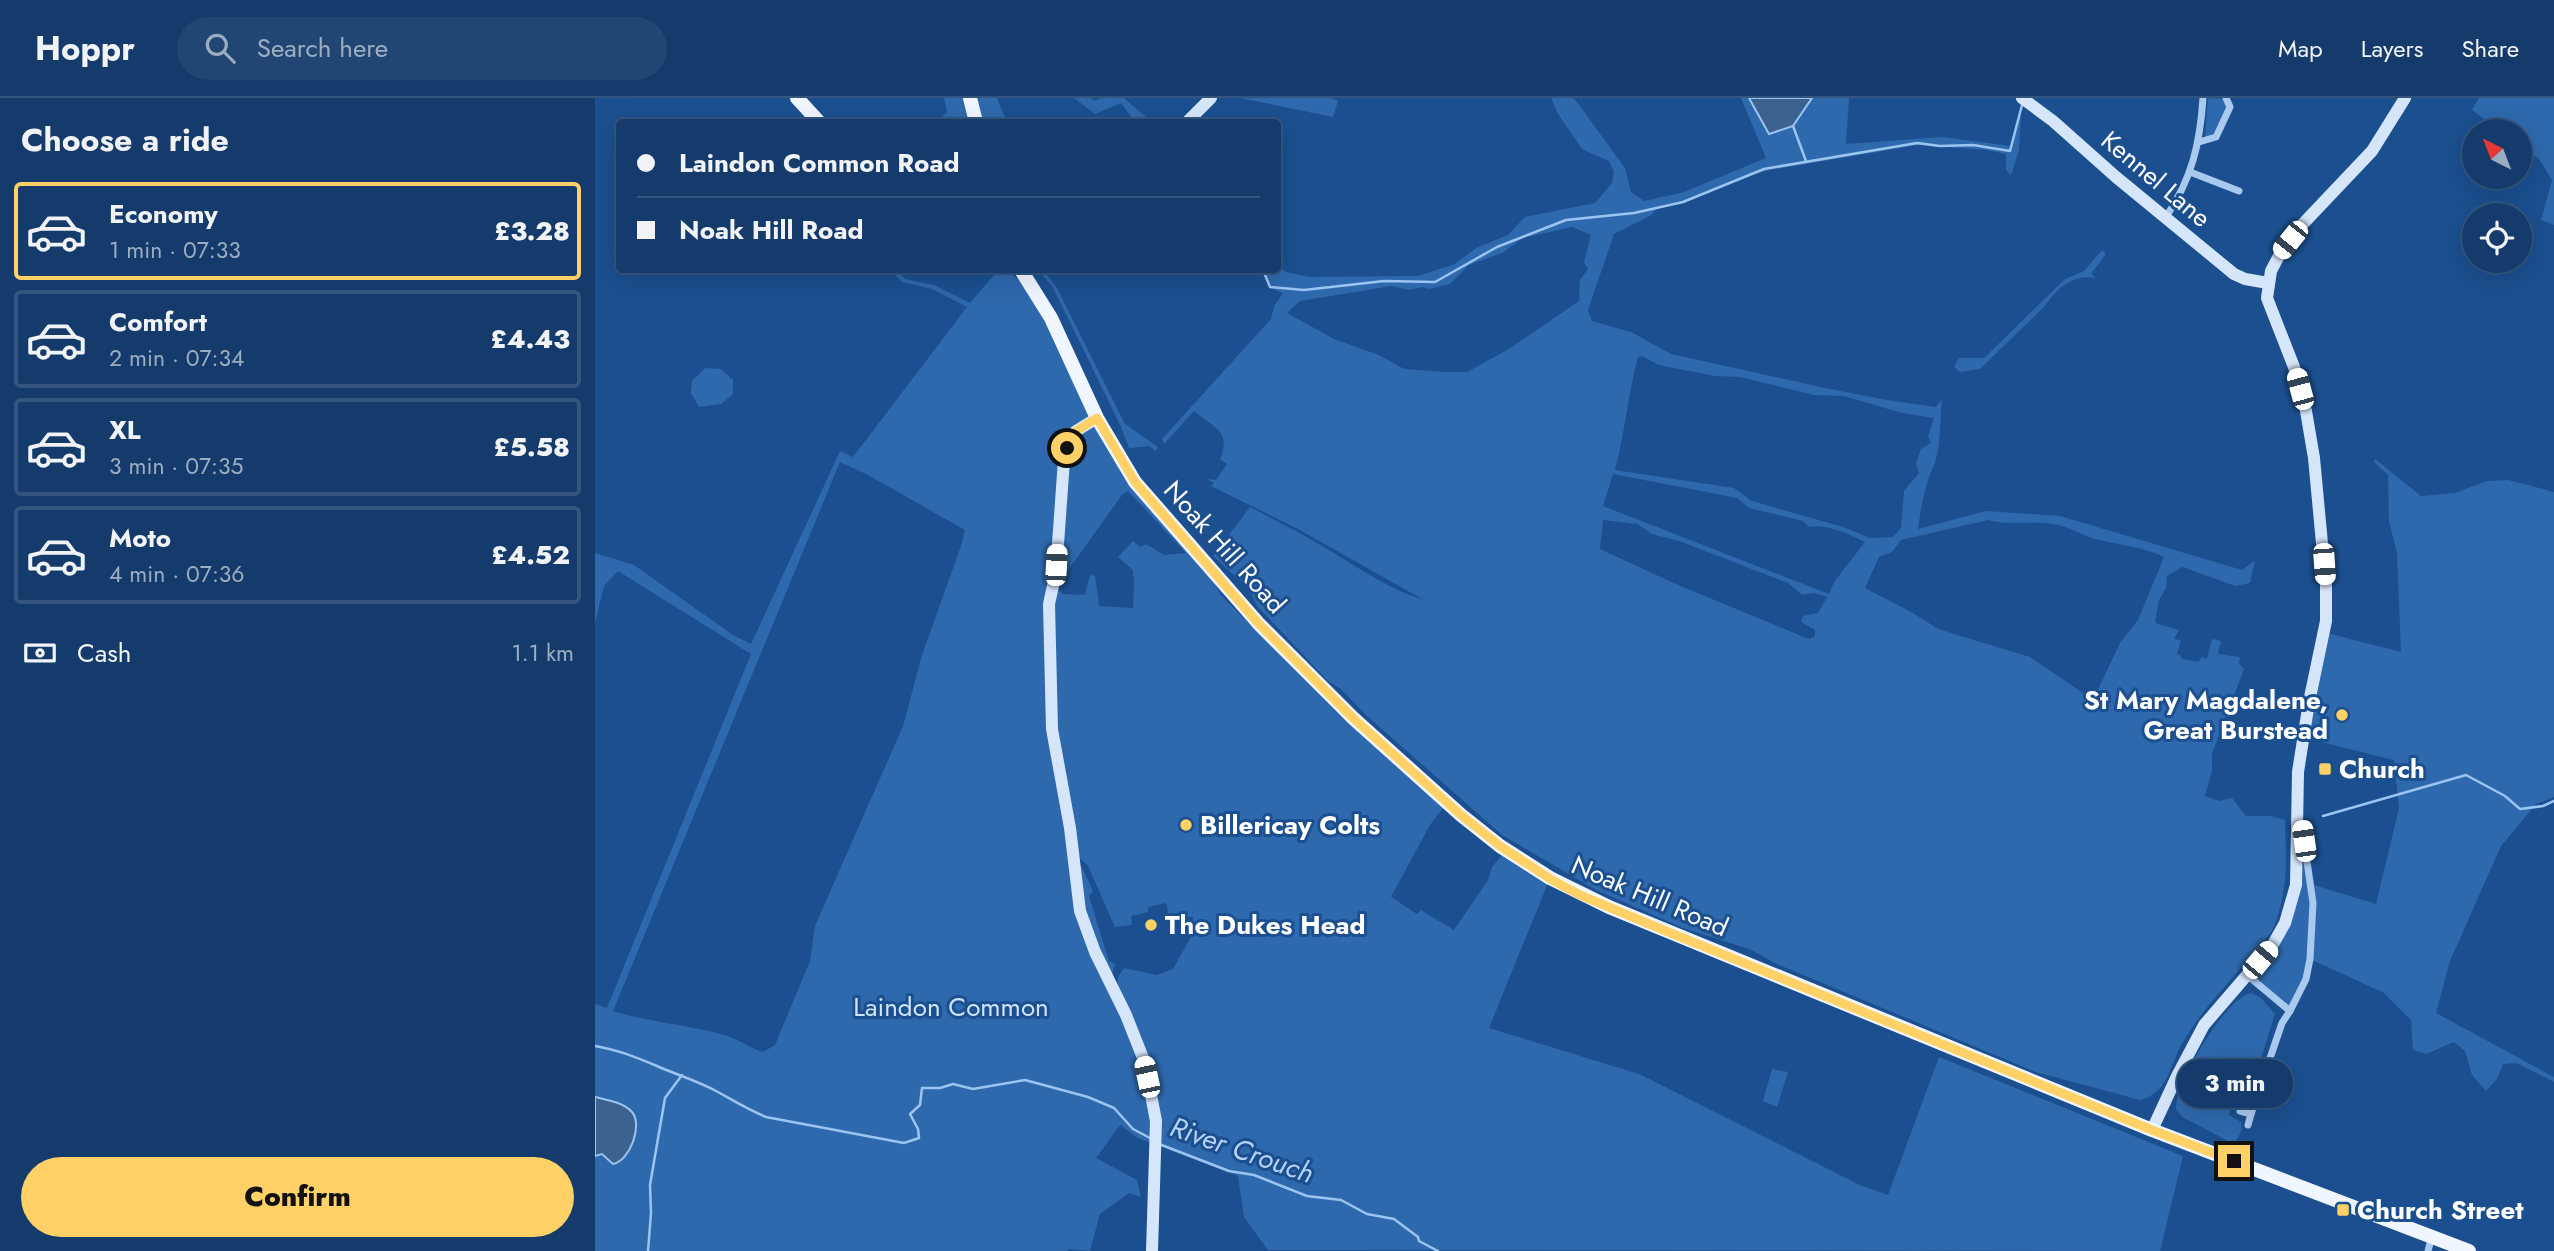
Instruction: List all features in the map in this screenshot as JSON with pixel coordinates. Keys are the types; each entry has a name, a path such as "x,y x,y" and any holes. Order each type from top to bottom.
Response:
{"main road":[{"path":"797,98 816,119"},
{"path":"970,98 975,119"},
{"name":"Noak Hill Road","path":"1017,273 1033,291"},
{"name":"Noak Hill Road","path":"1023,273 1066,346 1097,418 1135,482 1259,624 1353,718 1461,815 1506,850 1552,880 1609,907 2152,1130 2469,1251"}],"street":[{"path":"1191,119 1210,98"},
{"name":"Kennel Lane","path":"2022,98 2053,121 2234,274 2268,283"},
{"path":"2166,217 2190,172 2199,142 2203,98"},
{"path":"2199,142 2216,137 2230,107 2226,98"},
{"path":"2152,1130 2176,1076 2204,1025 2272,946 2293,903 2296,885 2301,742 2326,621 2326,586 2314,458 2306,411 2294,367 2267,298 2268,283 2281,252 2312,214 2363,162 2405,98"},
{"path":"2190,172 2239,191"},
{"path":"1097,418 1070,438 1064,460 1056,572 1049,604 1052,729 1070,828 1080,911 1095,952 1126,1015 1143,1058 1156,1121 1152,1251"},
{"path":"2248,1125 2282,1023 2305,979 2310,959 2313,903 2300,816 2297,812"},
{"path":"2248,975 2290,1011"},
{"path":"2240,1111 2251,1114"},
{"path":"2428,1251 2432,1236"}],"green space":[{"path":"944,98 997,98 1006,119 940,119 947,112"},
{"path":"1074,98 1090,98 1094,101 1101,98 1124,98 1148,119 1133,119 1121,103 1095,114"},
{"path":"1240,98 1331,98 1338,101 1333,117"},
{"path":"1551,98 1574,98 1625,168 1631,192 1644,201 1684,192 1766,158 1741,98 1749,98 1752,105 1793,126 1812,98 1849,98 1846,144 1943,137 2011,146 2021,115 2019,150 2011,175 2006,170 2006,154 1918,145 1770,170 1746,176 1683,202 1659,207 1650,216 1614,234 1588,310 1592,321 1631,332 1671,354 1887,400 1936,407 1942,399 1938,451 1926,488 1918,529 1986,511 2060,516 2242,570 2255,560 2250,583 2235,586 2183,567 2167,576 2155,623 2179,630 2174,639 2181,640 2177,654 2182,659 2199,662 2201,657 2207,659 2212,639 2221,641 2218,654 2240,657 2239,664 2244,669 2212,754 2212,771 2205,796 2219,801 2232,798 2246,816 2271,816 2285,820 2284,889 2272,931 2203,1013 2178,1051 2168,1077 2150,1096 2140,1100 2036,1072 1777,964 1749,949 1683,928 1596,890 1502,835 1366,715 1341,689 1328,681 1258,607 1246,586 1213,556 1250,507 1384,583 1424,600 1298,529 1211,486 1214,483 1207,479 1216,480 1227,464 1220,459 1224,442 1219,431 1194,411 1164,444 1162,439 1271,319 1274,306 1283,293 1270,288 1262,273 1281,273 1281,268 1309,277 1418,276 1455,264 1476,248 1508,235 1525,217 1595,203 1612,183 1614,172 1609,161 1582,149 1558,114","holes":["1572,227 1591,235 1584,262 1588,269 1580,280 1579,301 1509,349 1467,372 1404,369 1379,355 1334,339 1287,313 1300,301 1392,286 1409,290 1450,284 1469,265 1502,253 1523,238","1642,356 1659,365 1715,376 1740,377 1814,395 1844,396 1902,413 1934,418 1928,436 1931,443 1921,449 1916,463 1919,473 1904,491 1901,528 1893,537 1870,538 1843,527 1752,501 1734,488 1615,470 1638,357","1613,474 1737,498 1749,508 1803,521 1809,527 1837,530 1865,542 1834,582 1829,594 1603,506","1603,520 1637,524 1652,534 1682,542 1788,583 1802,595 1814,593 1827,597 1818,613 1803,616 1801,622 1815,630 1815,636 1809,639 1678,585 1600,549","1988,520 2004,523 2045,523 2164,557 2138,620 2120,643 2093,700 2030,657 1938,629 1865,588 1879,557 1892,552 1901,540"]},
{"path":"2208,98 2224,99 2227,105 2212,136 2205,138"},
{"path":"2479,98 2554,98 2554,225 2541,220 2552,180 2539,159 2532,154 2532,119 2484,119 2472,110"},
{"path":"2102,250 2106,254 2091,274 2096,278 2080,278 2060,288 1980,369 1960,372 1954,367 1959,358 1984,358 2065,279 2084,271"},
{"name":"Laindon Common","path":"894,273 900,273 905,279 934,285 970,303 995,273 1011,274 1033,291 1097,418 1209,574 1221,595 1335,711 1443,808 1430,825 1391,897 1417,914 1421,910 1454,930 1488,880 1492,867 1506,850 1550,878 1489,1028 1639,1074 1860,1185 1888,1195 1939,1057 2183,1156 2160,1251 1268,1250 1244,1217 1238,1176 1138,1138 1120,1125 1096,1158 1137,1180 1141,1197 1129,1193 1100,1214 1090,1251 595,1251 595,1004 607,1008 751,654 618,571 604,586 595,623 595,553 634,565 733,635 751,644 840,451 853,457 967,307 932,289 902,282","holes":["840,462 965,530 922,655 903,726 815,926 810,961 775,1045 763,1052 724,1035 613,1011","1128,491 1186,553 1164,555 1146,544 1140,547 1133,541 1118,557 1133,570 1133,608 1099,606 1095,576 1090,575 1085,595 1063,594 1056,587 1122,495","1074,852 1088,866 1115,927 1132,925 1131,916 1148,912 1148,907 1166,903 1169,916 1193,917 1192,935 1173,969 1157,975 1124,968 1118,977 1117,993 1110,982 1115,964 1109,961 1089,896 1093,891 1082,867 1076,863"]},
{"path":"1041,273 1045,273 1058,290 1125,424 1158,447 1156,451 1149,446 1129,448 1052,286"},
{"path":"705,368 721,369 733,380 733,394 721,404 699,407 691,393 692,381"},
{"path":"2375,459 2421,496 2455,493 2487,481 2508,480 2554,492 2554,797 2536,804 2501,846 2450,961 2436,1013 2554,1077 2554,1082 2516,1063 2503,1064 2497,1079 2486,1091 2472,1075 2465,1051 2454,1042 2426,1054 2413,1050 2411,1020 2384,993 2310,959 2306,979 2290,1011 2247,975 2285,923 2303,825 2314,885 2376,904 2399,808 2394,760 2309,739 2324,647 2323,632 2401,652 2397,553 2389,522 2388,475 2374,462"},
{"path":"2252,993 2261,998 2275,1014 2249,1097 2233,1101 2229,1115 2241,1122 2242,1130 2234,1144 2184,1118 2176,1110 2183,1082 2204,1043 2229,1009 2241,998"},
{"path":"1772,1069 1788,1072 1777,1107 1763,1101"}],"shaded area":[{"path":"1749,98 1812,98 1793,126 1769,134"},
{"path":"595,1097 624,1106 635,1118 633,1142 625,1156 613,1164 602,1154 595,1156"}],"waterway":[{"path":"1264,273 1270,287 1304,290 1384,281 1435,282 1497,247 1566,220 1634,213 1683,202 1764,169 1917,143 1940,146 1973,145 2010,151 2022,105"},
{"path":"1793,126 1806,161"},
{"path":"2323,816 2466,775 2505,796 2520,809 2543,806 2554,801"},
{"name":"River Crouch","path":"595,1046 627,1054 695,1081 766,1117 904,1143 919,1138 918,1129 910,1114 920,1105 922,1088 940,1088 953,1084 973,1089 1025,1080 1088,1097 1114,1108 1133,1129 1150,1138"},
{"name":"River Crouch","path":"648,1251 650,1185 665,1098 682,1075"},
{"name":"River Crouch","path":"1159,1144 1229,1171 1254,1175 1307,1196 1341,1200 1367,1214 1394,1219 1418,1237 1419,1241 1438,1251"}],"place":[{"name":"St Mary Magdalene, Great Burstead","path":"2342,715"},
{"name":"Church","path":"2325,769"},
{"name":"Billericay Colts","path":"1186,825"},
{"name":"The Dukes Head","path":"1151,925"},
{"name":"Church Street","path":"2343,1210"}],"route":[{"path":"1067,448 1076,431 1097,418 1135,482 1259,624 1304,670 1461,815 1500,846 1552,880 1580,895 1661,929 2234,1161"}]}
